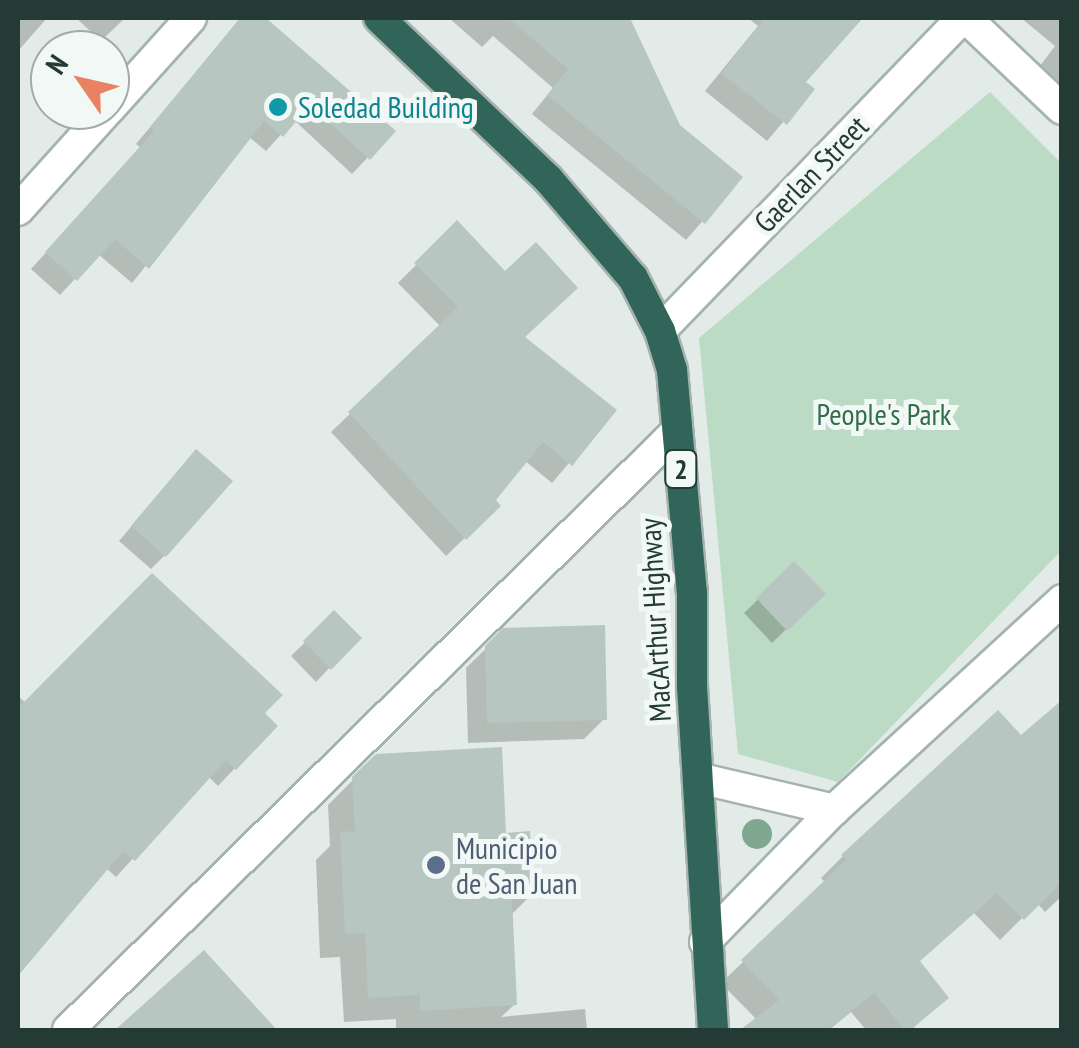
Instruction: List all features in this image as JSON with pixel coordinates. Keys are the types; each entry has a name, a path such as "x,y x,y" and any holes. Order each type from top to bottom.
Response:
{"highway":[{"name":"MacArthur Highway","path":"379,18 548,179 633,278 660,332 672,370 692,592 705,942 713,1030"}],"street":[{"path":"130,85 190,18"},
{"path":"964,18 1062,109"},
{"name":"Gaerlan Street","path":"660,332 964,18"},
{"path":"18,210 90,130"},
{"path":"68,1030 677,431"},
{"path":"705,942 834,810 1062,600"},
{"path":"698,778 834,810"}],"green space":[{"name":"People's Park","path":"990,92 1061,163 1061,551 838,782 738,754 699,338"}],"building":[{"path":"240,18 266,18 396,131 370,160 310,105 283,137 264,121 149,269 115,239 77,281 45,252 154,131 150,127"},
{"path":"508,18 630,18 680,125 743,177 705,224 547,95 568,69"},
{"path":"765,18 863,18 806,82 815,89 787,125 721,73"},
{"path":"457,220 505,271 536,242 578,288 525,337 617,410 572,466 543,442 496,500 501,506 466,540 348,412 458,307 414,263"},
{"path":"196,449 233,481 166,557 131,526"},
{"path":"794,561 826,594 787,631 756,598"},
{"path":"152,573 283,695 265,713 278,726 236,770 226,760 135,861 123,851 18,976 18,708"},
{"path":"334,610 362,638 331,670 303,641"},
{"path":"605,625 607,720 487,723 485,646 503,628"},
{"path":"1062,700 1062,882 1024,920 997,893 920,961 949,998 910,1030 905,1030 874,993 827,1030 740,1030 779,1000 741,960 846,860 841,855 998,710 1021,735"},
{"name":"Municipio de San Juan","path":"502,747 506,833 530,831 533,897 512,898 517,1005 420,1011 420,995 368,998 365,933 345,934 340,832 355,831 352,777 376,754"},
{"path":"204,950 277,1030 115,1030"}],"place":[{"name":"Soledad Building","path":"278,107"},
{"name":"Municipio de San Juan","path":"436,865"}]}
